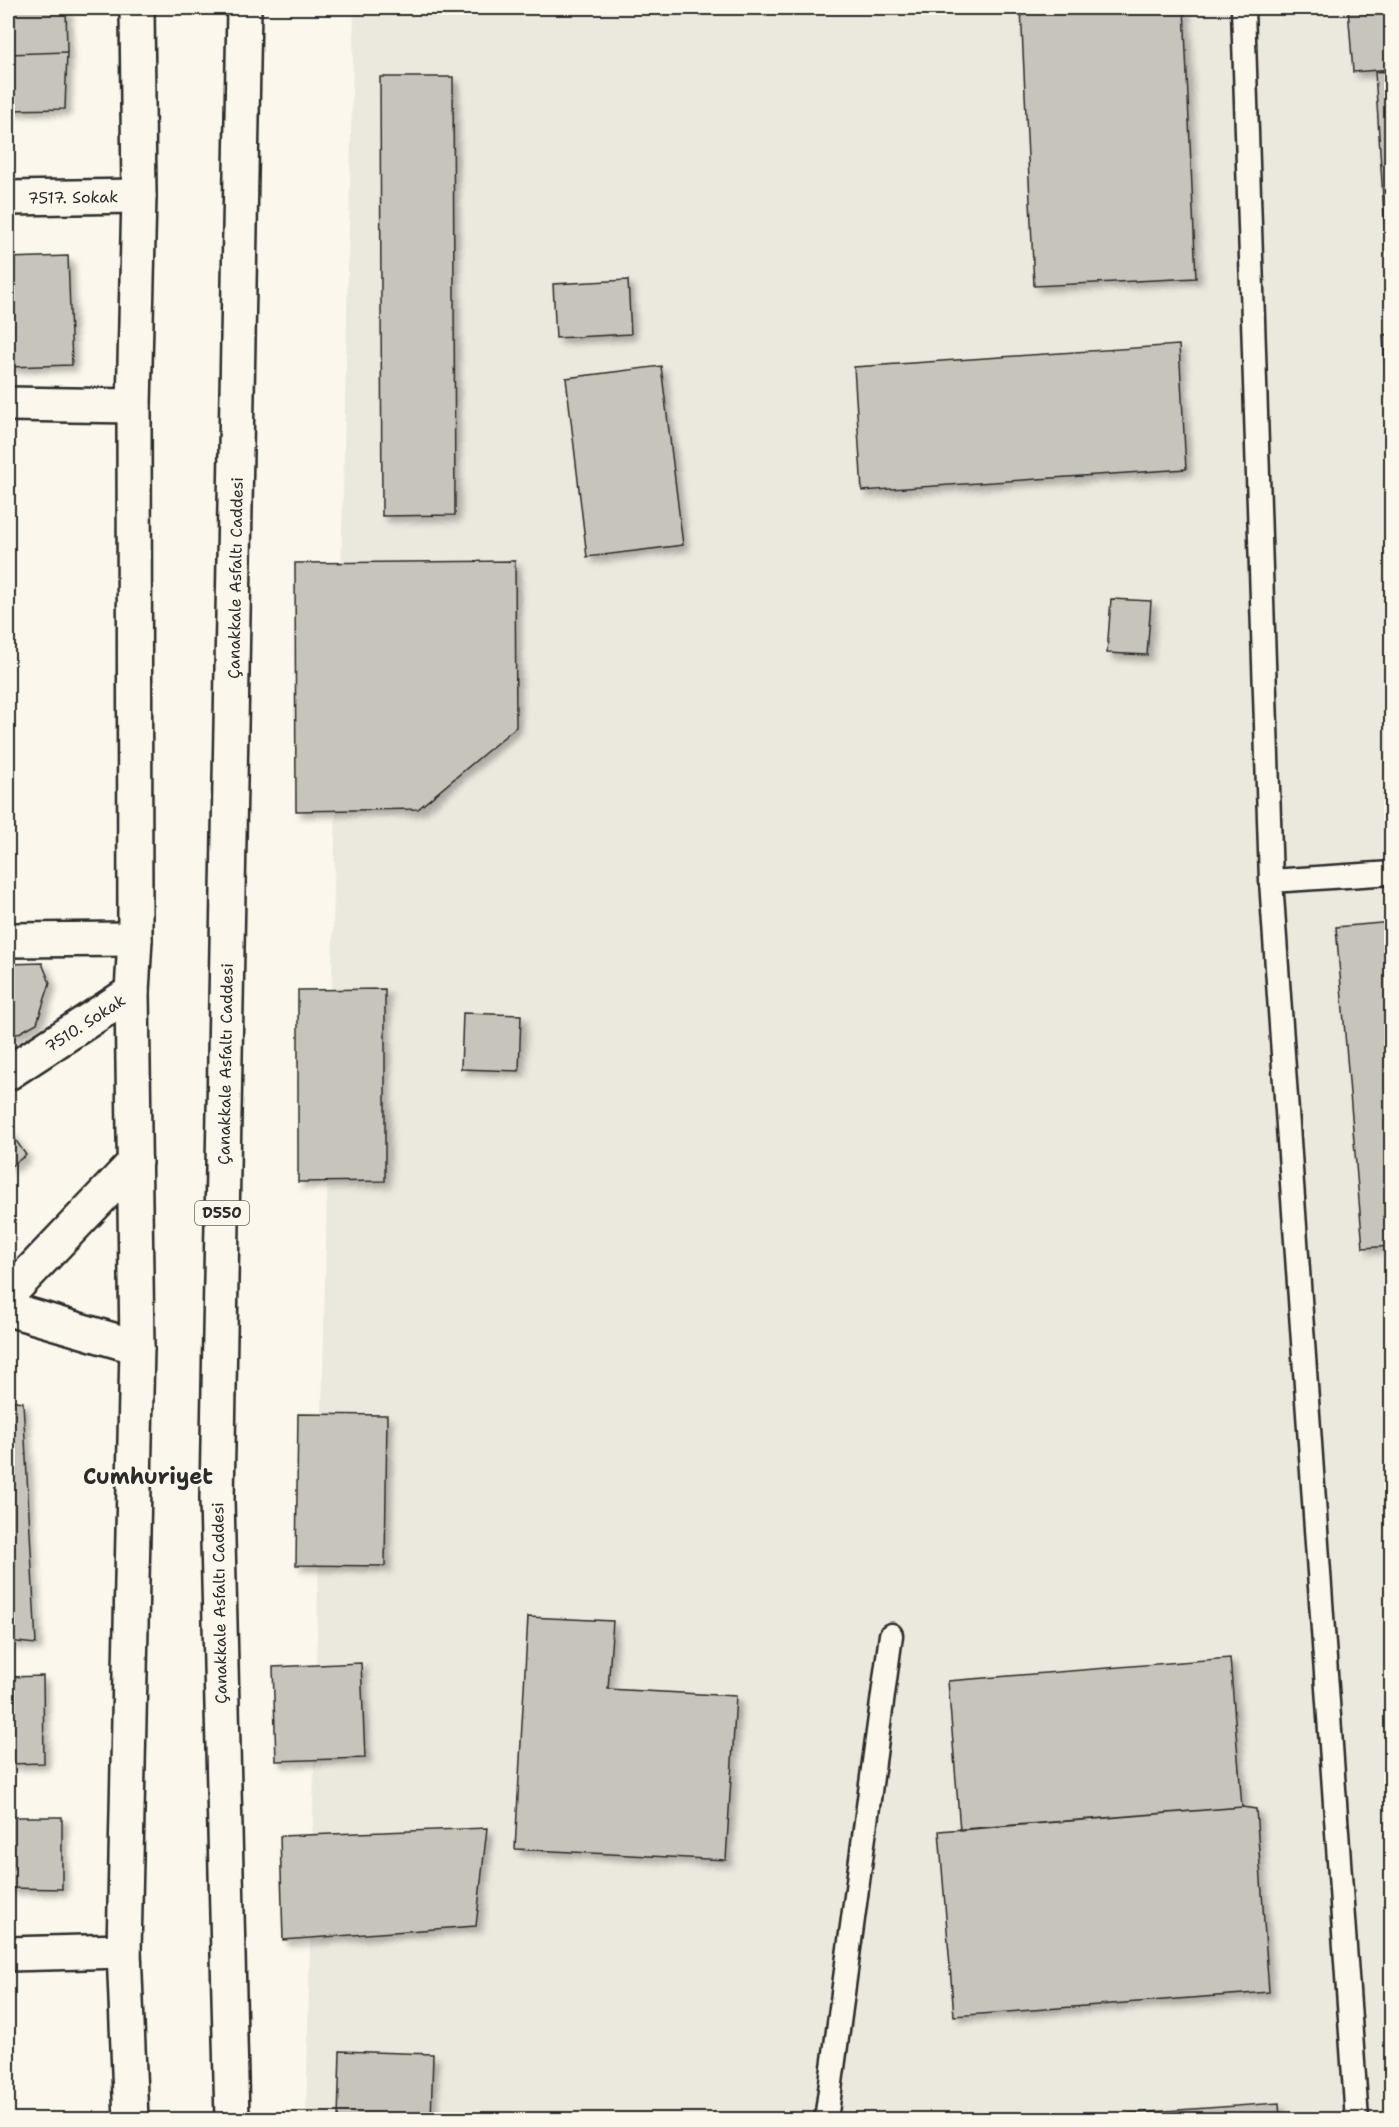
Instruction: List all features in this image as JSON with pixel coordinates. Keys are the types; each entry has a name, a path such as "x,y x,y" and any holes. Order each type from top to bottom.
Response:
{"main road":[{"path":"130,2120 124,1951 137,1347 132,992 135,939 134,406 139,196 137,8"},
{"name":"Çanakkale Asfaltı Caddesi","path":"232,2120 217,1498 244,8"},
{"name":"7517. Sokak","path":"8,198 139,196"},
{"path":"8,404 134,406"},
{"path":"8,940 135,939"},
{"name":"7510. Sokak","path":"8,1073 132,992"},
{"path":"8,1295 135,1162"},
{"path":"8,1309 137,1347"},
{"path":"8,1954 124,1951"}],"lane":[{"path":"1243,8 1271,881 1357,2120"},
{"path":"1271,881 1392,873"},
{"path":"826,2120 891,1635"}],"shaded area":[{"path":"354,8 1391,8 1391,2119 306,2119"}],"building":[{"path":"8,8 66,8 67,52 8,54"},
{"path":"1021,8 1184,8 1196,278 1034,286"},
{"path":"1348,8 1392,8 1392,69 1353,72"},
{"path":"67,52 65,109 8,110 8,54"},
{"path":"1392,71 1392,294 1389,294 1375,72"},
{"path":"380,77 453,77 455,515 382,516"},
{"path":"68,256 72,365 8,367 8,258"},
{"path":"628,280 631,334 556,338 553,284"},
{"path":"1392,334 1392,398 1387,398 1383,335"},
{"path":"1179,345 1186,469 862,491 854,367"},
{"path":"661,366 683,545 587,557 566,378"},
{"path":"515,561 516,727 418,809 296,811 295,563"},
{"path":"1111,599 1151,601 1147,655 1107,653"},
{"path":"1392,922 1392,1246 1363,1248 1336,927"},
{"path":"42,963 50,983 37,1023 8,1039 8,964"},
{"path":"385,989 385,1181 298,1182 298,990"},
{"path":"463,1013 521,1015 519,1071 461,1069"},
{"path":"8,1129 26,1155 8,1168"},
{"path":"8,1400 23,1402 36,1644 8,1641"},
{"path":"298,1414 387,1415 385,1566 296,1565"},
{"path":"528,1617 613,1621 608,1689 736,1696 726,1860 515,1849"},
{"path":"1230,1658 1242,1807 960,1830 948,1681"},
{"path":"361,1663 365,1758 276,1761 273,1667"},
{"path":"43,1676 44,1763 8,1764 8,1677"},
{"path":"1242,1807 1256,1809 1269,1992 954,2016 939,1831"},
{"path":"8,1817 62,1817 62,1889 8,1888"},
{"path":"487,1828 476,1926 283,1940 280,1836"},
{"path":"340,2051 433,2054 431,2120 338,2120"},
{"path":"1279,2103 1280,2120 1049,2120 1049,2119"}],"district":[{"name":"Cumhuriyet","path":"148,1476"}]}
